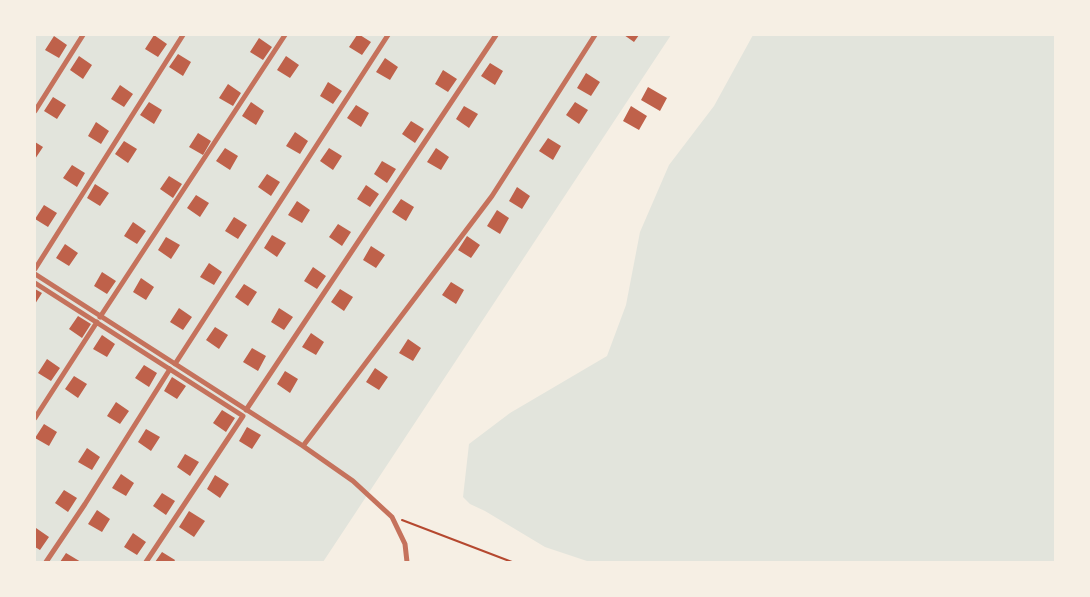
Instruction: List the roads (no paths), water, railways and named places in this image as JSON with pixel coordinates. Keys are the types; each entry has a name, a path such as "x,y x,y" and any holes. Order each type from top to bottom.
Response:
{"street":[{"path":"35,111 83,35"},
{"path":"35,269 183,35"},
{"path":"35,418 285,35"},
{"path":"175,364 388,35"},
{"path":"246,410 496,35"},
{"path":"304,446 492,196 596,35"},
{"path":"35,274 170,369 242,416 146,562"},
{"path":"35,283 175,364 304,446 353,481 392,516 404,544 407,562"},
{"path":"46,562 170,369"}]}
